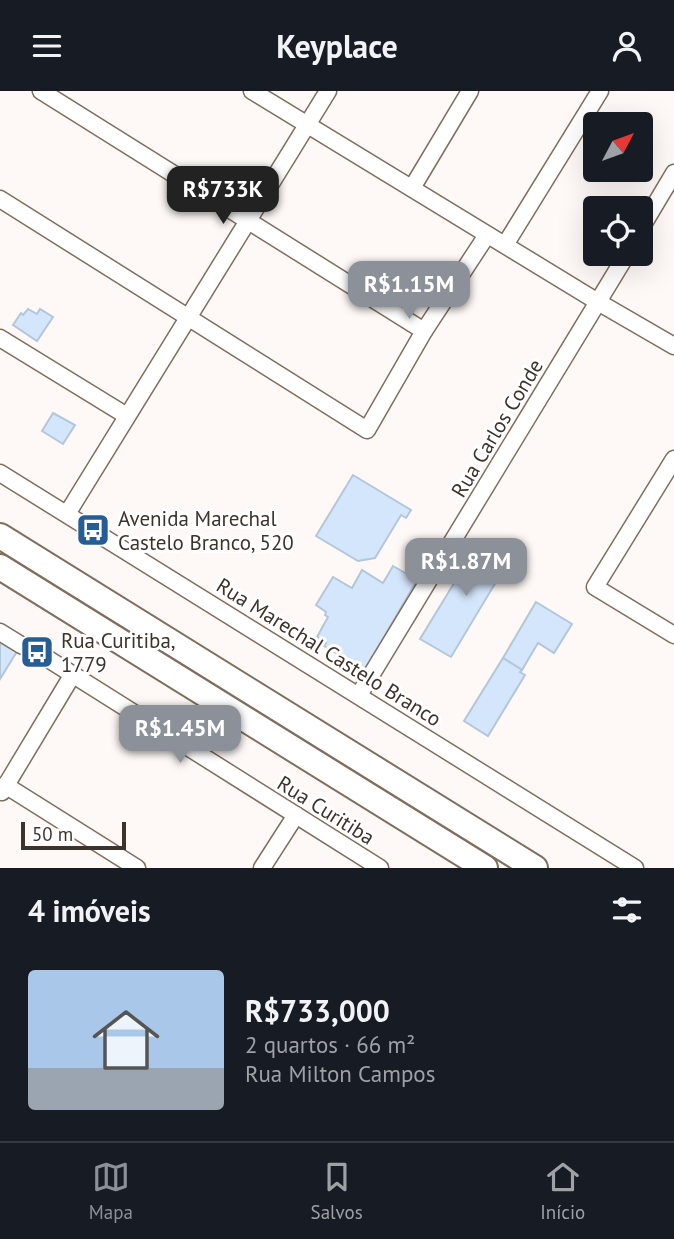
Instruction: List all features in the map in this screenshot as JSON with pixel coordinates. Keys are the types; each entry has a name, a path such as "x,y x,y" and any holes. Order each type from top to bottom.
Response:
{"highway":[{"path":"0,536 535,868"},
{"path":"0,568 485,868"}],"street":[{"path":"41,91 424,331"},
{"path":"252,91 674,346"},
{"path":"67,514 328,91"},
{"path":"412,188 470,91"},
{"path":"505,245 600,91"},
{"path":"653,208 674,173"},
{"path":"0,199 367,429 424,331 487,235"},
{"name":"Rua Carlos Conde","path":"359,695 619,266"},
{"path":"0,338 127,417"},
{"path":"674,459 595,587 674,635"},
{"name":"Rua Marechal Castelo Branco","path":"0,473 635,868"},
{"name":"Rua Curitiba","path":"0,632 73,674 380,868"},
{"path":"73,674 3,790 137,868"},
{"path":"262,868 296,815"}],"building":[{"path":"28,309 37,314 40,309 53,317 37,341 13,325 21,313 23,315"},
{"path":"53,413 75,425 63,444 42,431"},
{"path":"353,475 411,510 406,518 401,515 375,558 358,561 316,536"},
{"path":"481,539 511,557 451,657 420,639"},
{"path":"393,566 417,580 365,670 324,646 326,643 317,637 328,617 326,612 316,605 333,577 352,588 362,570 383,583"},
{"path":"536,602 572,624 554,653 538,643 522,670 503,658"},
{"path":"0,632 21,645 0,679"},
{"path":"503,658 522,670 520,672 525,675 488,736 464,721"}],"place":[{"name":"Avenida Marechal Castelo Branco, 520","path":"93,530"},
{"name":"Rua Curitiba, 1779","path":"37,652"}]}
